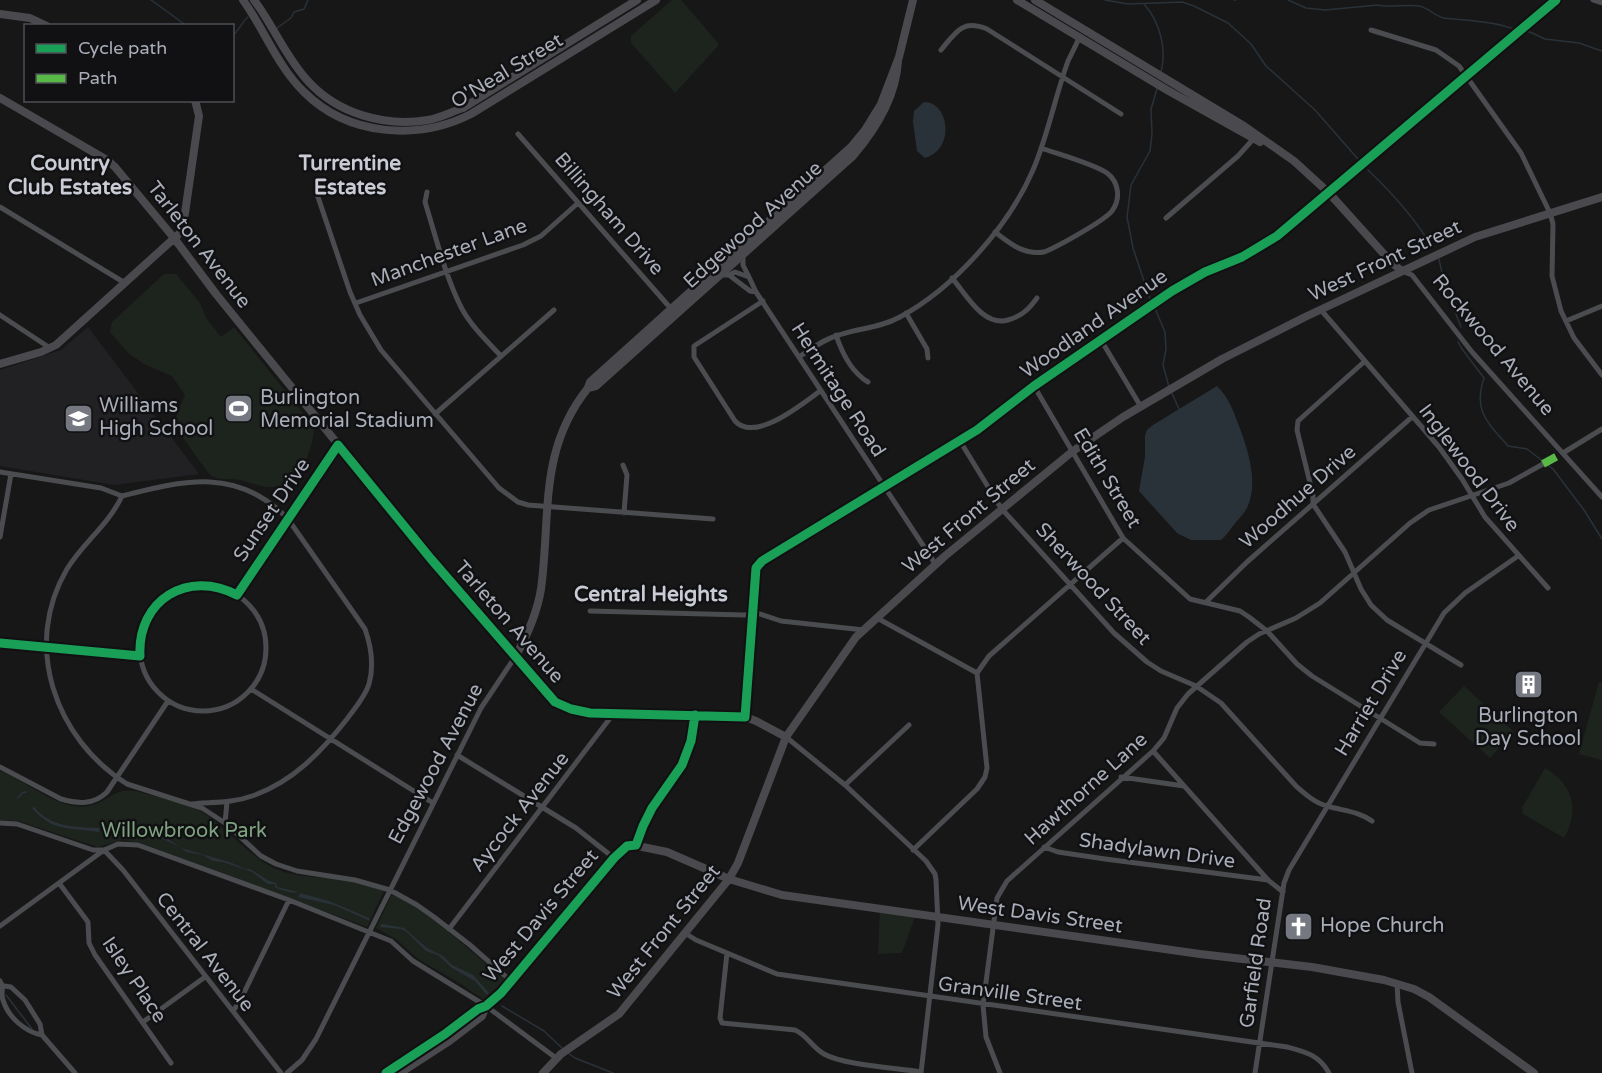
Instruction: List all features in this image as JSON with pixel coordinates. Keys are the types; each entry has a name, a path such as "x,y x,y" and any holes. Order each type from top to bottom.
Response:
{"street":[{"name":"O'Neal Street","path":"243,0 286,69 304,92 347,120 365,126 400,131 440,127 471,114 656,0"},
{"name":"O'Neal Street","path":"254,0 291,59 307,81 317,90 350,111 378,120 394,122 430,119 463,108 637,0"},
{"name":"Edgewood Avenue","path":"287,1073 302,1060 316,1039 481,708 515,657 534,616 540,591 551,464 560,434 574,407 590,382 721,274 831,177 862,139 880,104 899,57 913,0"},
{"name":"Rockwood Avenue","path":"1017,0 1079,38 1255,137"},
{"name":"Rockwood Avenue","path":"1035,0 1294,161 1329,193 1392,263 1402,271 1412,274 1473,352 1602,497"},
{"name":"Woodland Avenue","path":"745,717 756,568 762,561 977,430 1034,386 1189,281 1242,257 1295,223 1556,0"},
{"path":"1593,0 1602,3"},
{"path":"0,14 30,18 43,24"},
{"path":"941,50 961,28 975,24 987,28 1121,114"},
{"path":"799,357 836,335 881,326 906,313 971,261 1022,193 1041,148 1063,78 1083,29"},
{"path":"1371,30 1436,50 1459,66 1526,161 1550,213 1554,231 1551,264 1557,300 1582,351 1602,375"},
{"name":"Tarleton Avenue","path":"0,98 107,160 124,176 430,559 559,705 590,713 745,717 756,721 786,737 845,785 926,861 935,874 937,918 921,1072"},
{"path":"0,364 50,348 60,342 183,228 199,116 196,102"},
{"name":"Billingham Drive","path":"518,134 674,311"},
{"path":"1166,218 1238,156 1255,137"},
{"name":"Edgewood Avenue","path":"721,274 807,189 862,139"},
{"path":"995,232 1021,250 1044,252 1108,215 1115,205 1117,188 1115,182 1105,172 1041,148"},
{"path":"427,192 425,202 447,271 462,308 501,356"},
{"path":"316,194 350,292 360,315 381,350 507,496 528,505 713,519"},
{"name":"West Front Street","path":"543,1073 558,1056 619,1014 729,879 738,863 786,737 851,645 877,618 1001,508 1094,435 1222,359 1321,309 1475,237 1602,197"},
{"name":"Manchester Lane","path":"356,303 523,245 550,229 579,203"},
{"path":"0,207 125,283"},
{"name":"Hermitage Road","path":"742,256 742,265 756,292 936,565"},
{"path":"721,274 735,272 749,277"},
{"name":"Hermitage Road","path":"721,274 750,291 756,292"},
{"path":"952,278 981,313 991,321 1000,322 1021,315 1037,298"},
{"path":"763,301 694,346 694,357 735,421 741,427 748,429 761,427 780,417 820,391"},
{"path":"1566,321 1602,306"},
{"name":"Inglewood Drive","path":"1321,309 1451,462 1485,517 1548,588"},
{"path":"435,414 554,310"},
{"path":"906,313 927,349 928,358"},
{"path":"0,315 50,348"},
{"path":"836,335 851,365 859,376 868,382"},
{"path":"1101,340 1141,407"},
{"path":"1365,361 1298,421 1297,430 1313,495 1313,504 1339,541 1365,597 1378,614 1461,665"},
{"name":"Edith Street","path":"1034,386 1123,538 1190,598 1240,611 1267,632 1302,668 1420,743 1434,744"},
{"name":"Woodhue Drive","path":"1206,602 1247,562 1412,417"},
{"path":"1563,453 1602,429"},
{"name":"Sherwood Street","path":"960,441 1001,508 1114,633 1137,655 1161,671 1196,686 1221,703 1296,786 1309,797 1326,806 1362,813 1372,821"},
{"name":"Sunset Drive","path":"237,595 338,445"},
{"name":"Hawthorne Lane","path":"1000,1073 987,1037 983,1005 992,925 997,898 1002,886 1121,777 1153,751 1164,738 1177,708 1196,686 1247,642 1308,611 1421,515 1439,506 1509,483 1543,464"},
{"path":"623,465 627,475 624,513"},
{"path":"0,472 101,488 122,496 173,483 210,481 253,492 278,509 288,519 361,622 370,641 369,684 358,704 311,761 292,776 251,796 227,802 192,804"},
{"path":"0,537 11,474"},
{"path":"122,496 109,519 67,570 51,611 47,647 52,686 63,715 83,746 116,778 127,784 192,804 225,823 260,855 276,864 297,871 355,880 390,890 416,904 512,982"},
{"path":"913,849 977,789 985,777 987,768 977,673 989,656 1123,538"},
{"name":"Harriet Drive","path":"1283,892 1289,870 1444,613 1456,600 1518,556"},
{"path":"203,585 221,587 237,595 246,601 259,618 265,639 266,649 262,670 250,689 235,702 207,711 186,709 168,701 149,681 140,656 141,636 148,617 160,601 185,587 203,585"},
{"path":"590,611 757,613 781,621 864,630"},
{"path":"877,618 977,673"},
{"path":"0,643 140,656"},
{"path":"250,689 433,803"},
{"path":"0,767 54,796 70,802 88,803 103,797 168,701"},
{"name":"Aycock Avenue","path":"449,929 614,713"},
{"path":"636,845 652,808 682,765 691,741 695,715"},
{"path":"845,785 909,725"},
{"name":"Garfield Road","path":"1153,751 1268,880 1283,892 1255,1073"},
{"path":"458,755 576,828 614,858"},
{"path":"1121,777 1184,786"},
{"path":"225,823 227,802"},
{"path":"0,823 17,824 69,843 93,850 104,850"},
{"path":"0,926 104,850 118,844 138,845 289,900 391,941 414,961 486,1006 558,1056"},
{"name":"West Davis Street","path":"386,1073 478,1009 486,1006 512,982 614,858 627,846 636,845 667,852 729,879 782,895 1200,954 1273,961 1397,983 1414,989 1437,1002 1534,1073"},
{"name":"Shadylawn Drive","path":"1044,847 1058,852 1105,859 1268,880"},
{"name":"Central Avenue","path":"104,850 123,870 281,1073"},
{"name":"Isley Place","path":"59,884 88,922 89,943 95,955 171,1063"},
{"path":"232,1011 240,1001 289,900"},
{"name":"Granville Street","path":"685,933 777,974 1309,1052 1324,1064 1329,1073"},
{"path":"727,953 720,1018 722,1023 795,1030 824,1054 837,1060 921,1072"},
{"path":"143,1022 205,977"},
{"path":"1397,983 1398,1002 1412,1073"},
{"path":"42,1035 29,1031 12,1016 2,999 2,984 11,987 25,1000 40,1024 42,1035 75,1073"},
{"name":"West Davis Street","path":"400,1073 448,1042 482,1016 486,1006"}],"shaded area":[{"path":"924,102 933,104 939,110 946,127 941,146 935,153 925,158 917,151 913,122 914,111"},
{"name":"Williams High School","path":"88,327 199,474 114,485 0,466 0,370 61,350"},
{"path":"1217,386 1230,404 1246,445 1251,467 1252,488 1247,508 1221,540 1191,540 1177,533 1139,491 1145,457 1145,436 1147,430 1153,425"},
{"path":"34,807 47,819 63,825 99,828 99,832 55,825 40,816 32,808"},
{"path":"114,823 143,834 154,833 165,837 180,847 152,834 141,837 114,826 102,832 102,829"},
{"path":"181,848 250,869 276,883 277,887 298,892 280,889 275,887 275,884 268,884 252,872 213,861"},
{"path":"300,893 329,901 369,918 370,921 334,905 298,897"},
{"path":"382,924 404,928 427,948 443,956 452,965 473,975 489,993 487,995 475,981 452,968 438,955 426,951 407,932 401,929 380,927"}],"green space":[{"path":"672,0 681,0 718,43 718,46 675,93 631,43 631,36"},
{"name":"Burlington Memorial Stadium","path":"164,274 176,274 200,303 206,318 221,337 234,327 314,427 307,458 302,468 287,482 267,487 212,476 173,424 185,395 172,376 144,364 128,353 110,332 112,322"},
{"path":"1599,682 1602,683 1602,760 1579,754"},
{"path":"1464,686 1514,732 1490,758 1439,712"},
{"path":"1545,768 1562,782 1571,798 1572,818 1564,838 1523,814 1522,808"},
{"name":"Willowbrook Park","path":"0,771 54,800 77,806 96,804 125,791 177,802 208,816 252,854 271,867 299,875 354,881 384,891 367,927 141,843 122,840 98,847 18,821 0,820"},
{"path":"392,894 416,904 505,980 484,1000 418,959 397,940 376,928"},
{"path":"880,909 916,914 902,953 878,954"}],"waterway":[{"path":"151,0 184,24"},
{"path":"277,28 291,18 294,12 304,9 308,0"},
{"path":"1105,0 1128,4 1182,2 1228,23 1251,44 1266,66 1315,110 1358,159"},
{"path":"1288,0 1306,8 1325,10 1378,5 1419,6 1444,18 1490,23 1517,30"},
{"path":"1144,4 1150,11 1161,36 1163,54 1161,72"},
{"path":"234,34 248,17"},
{"path":"1522,31 1545,39 1579,43 1602,51"},
{"path":"1151,302 1133,248 1127,217 1131,185 1150,151 1151,109 1157,89"},
{"path":"1368,170 1403,206 1432,247"},
{"path":"1439,259 1445,287 1461,327"},
{"path":"1154,306 1165,332 1166,349 1163,365 1169,387"},
{"path":"1458,342 1484,378 1480,399 1481,408 1488,423 1508,446 1527,449 1553,469 1584,510 1602,539"},
{"path":"1171,391 1179,409"},
{"path":"18,798 26,792"},
{"path":"6,995 32,1029"},
{"path":"502,1006 544,1031 562,1048"},
{"path":"568,1053 613,1073"}],"marked path":[{"path":"1543,464 1563,453"}],"cycle path":[{"path":"0,643 140,656 141,636 147,619 156,605 169,595 184,588 201,586 219,588 237,595 338,445 431,559 555,702 571,709 590,713 745,717 756,568 762,561 977,430 1034,386 1172,291 1205,272 1242,257 1277,236 1556,0"},
{"path":"386,1073 478,1009 486,1006 501,993 614,858 627,846 636,845 652,808 682,765 691,741 695,715"}],"place":[{"name":"Burlington Memorial Stadium","path":"239,409"},
{"name":"Williams High School","path":"78,418"},
{"name":"Burlington Day School","path":"1528,685"},
{"name":"Hope Church","path":"1299,926"}],"district":[{"name":"Country Club Estates","path":"70,175"},
{"name":"Turrentine Estates","path":"350,175"},
{"name":"Central Heights","path":"651,594"}]}
